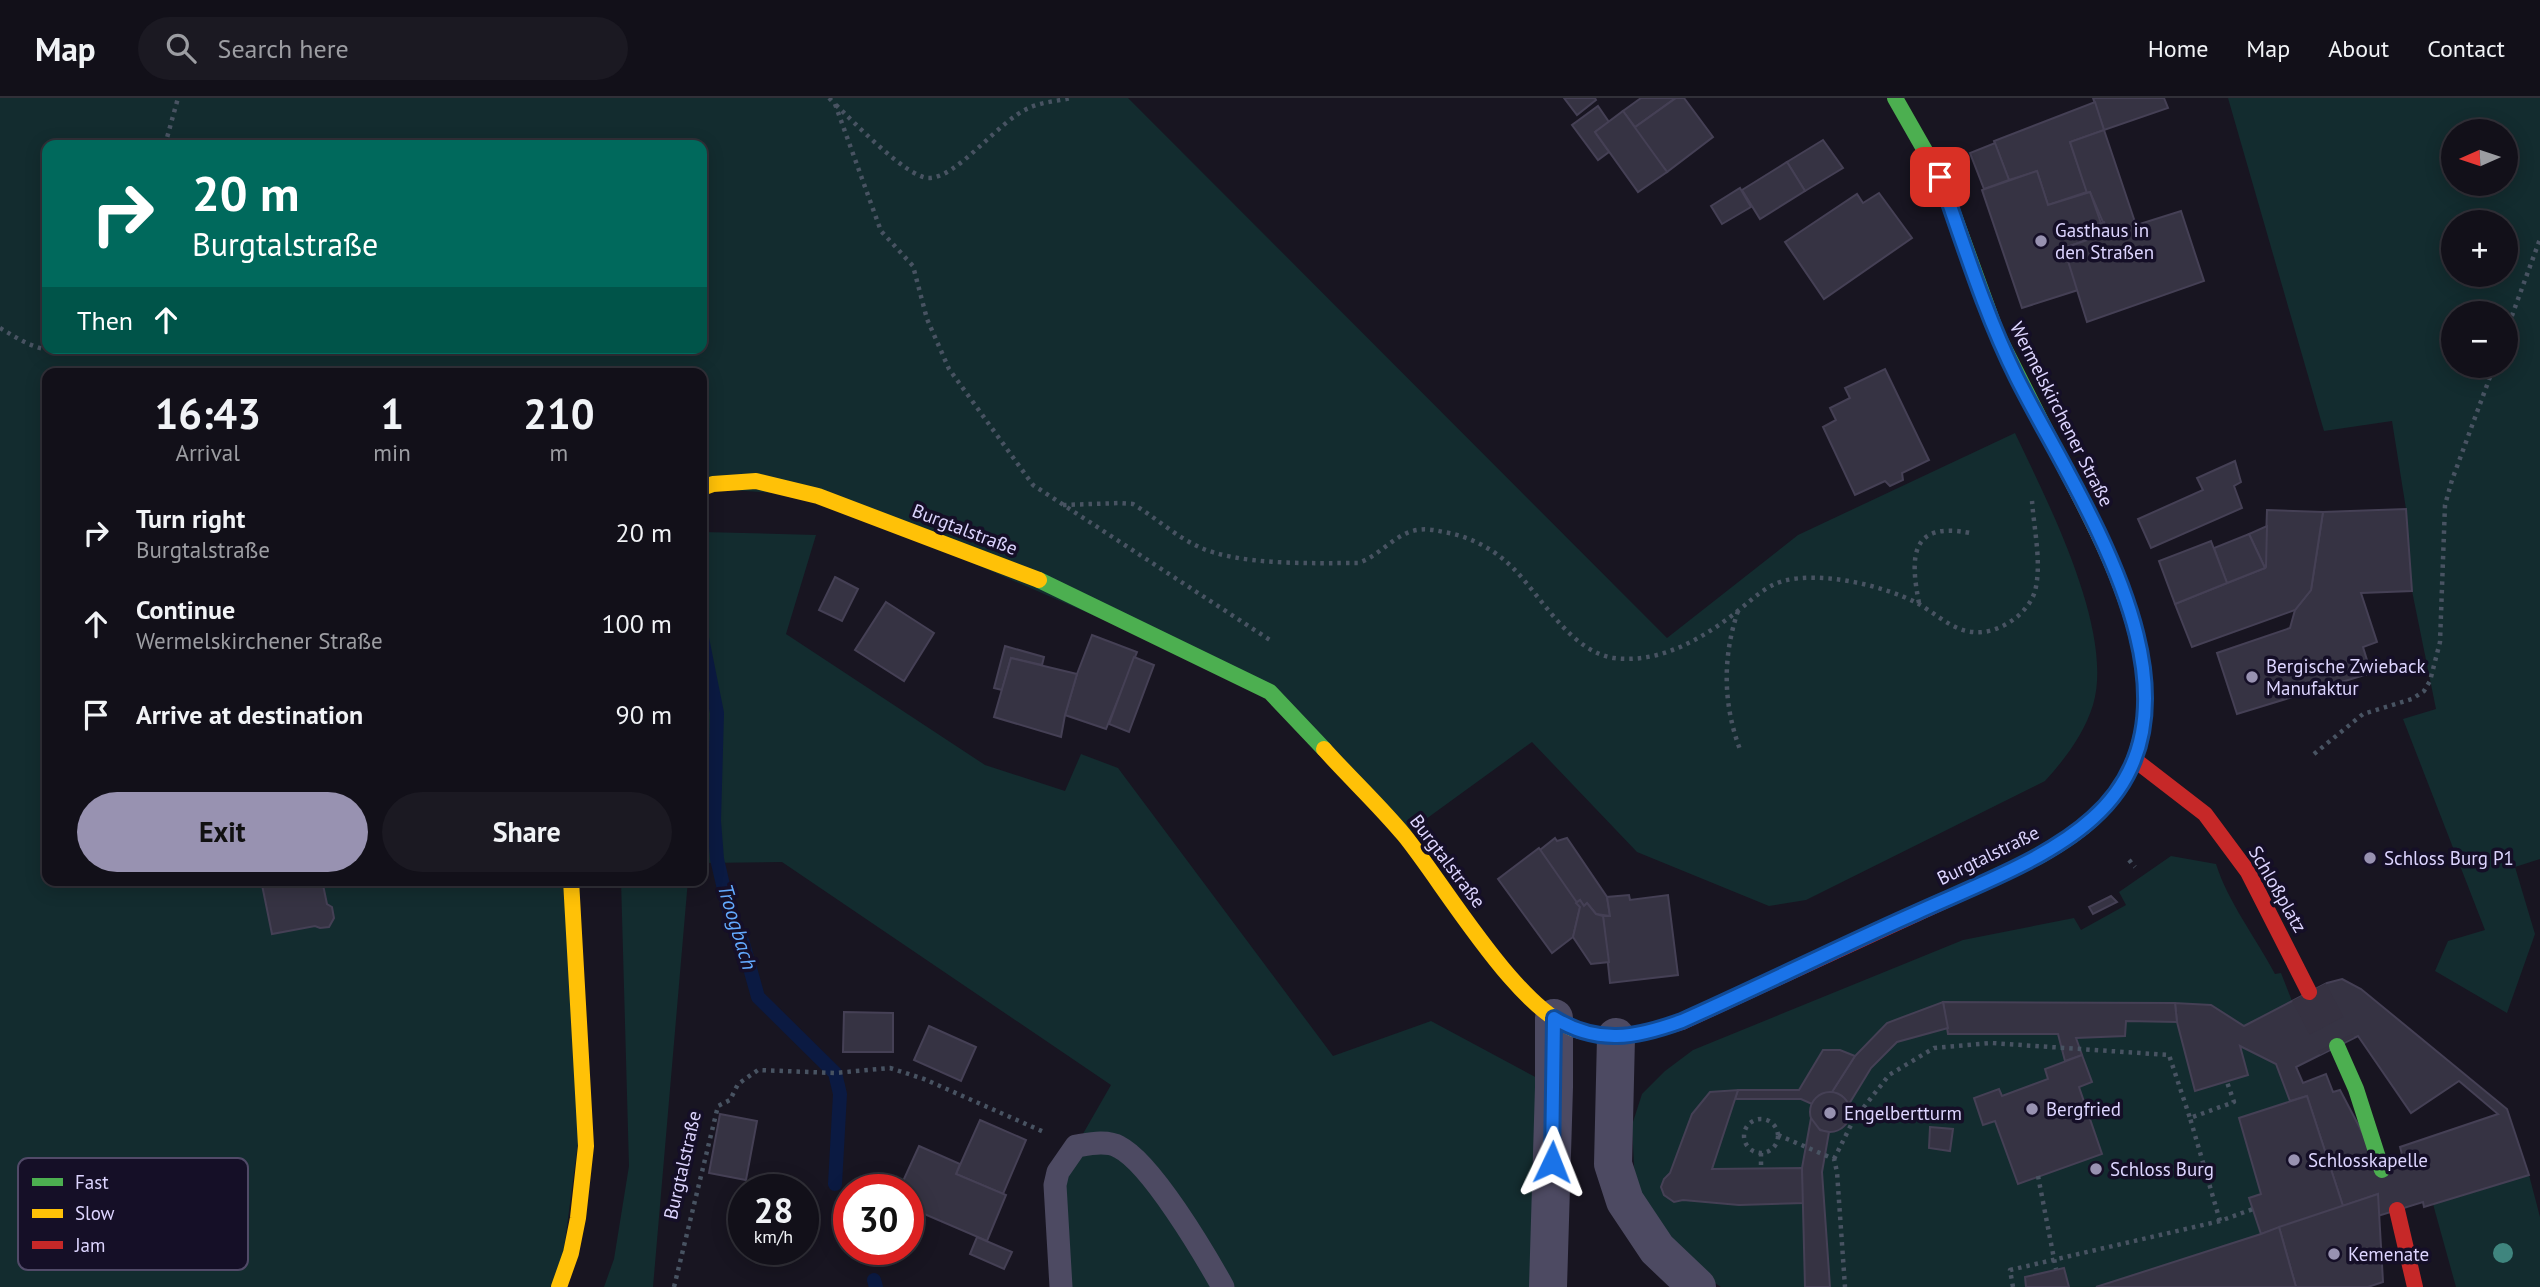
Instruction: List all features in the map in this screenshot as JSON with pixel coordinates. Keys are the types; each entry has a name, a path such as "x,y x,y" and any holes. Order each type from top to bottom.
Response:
{"main road":[{"name":"Wermelskirchener Straße","path":"1895,98 1940,177 1997,334 2098,535 2136,625 2145,684 2142,726 2135,760"},
{"name":"Burgtalstraße","path":"707,486 756,481 818,496 1056,586 1270,692 1404,835 1523,993 1572,1029 1615,1037 1636,1035 1682,1021 2013,869 2070,837 2095,817 2117,792 2135,760"},
{"name":"Schloßplatz","path":"2135,760 2205,814 2248,872 2309,992"},
{"path":"559,1287 577,1228 584,1188 586,1146 571,886"},
{"path":"2337,1046 2356,1089 2382,1170"},
{"path":"2397,1210 2415,1287"}],"street":[{"path":"1548,1287 1554,1018"},
{"path":"1615,1037 1613,1164 1625,1201 1657,1249 1697,1287"}],"lane":[{"path":"1061,1287 1055,1185 1058,1172 1076,1146 1091,1143 1117,1145 1141,1163 1223,1287"}],"path":[{"path":"166,140 178,98"},
{"path":"828,98 902,165 928,178 940,176 958,166 994,131 1028,108 1071,98"},
{"path":"835,104 881,231 913,266 927,319 949,369 1033,485 1063,505 1133,505 1199,547 1255,559 1358,563 1368,560 1393,540 1409,532 1433,530 1463,536 1488,547 1513,568 1566,630 1585,646 1611,657 1641,659 1669,652 1738,610 1768,586 1812,578 1861,585 1892,593 1919,604 1971,633 2000,627 2023,612 2031,602 2035,590 2037,572 2031,495"},
{"path":"2517,301 2540,239"},
{"path":"0,328 29,346 42,349"},
{"path":"2314,754 2363,714 2412,699 2424,691 2430,681 2440,642 2445,505 2490,378"},
{"path":"1919,604 1913,561 1921,542 1934,532 1943,530 1970,533"},
{"path":"1738,610 1727,652 1726,673 1730,719 1741,752"},
{"path":"2129,860 2135,867"},
{"path":"1845,1287 1835,1158 1853,1121 1889,1075 1934,1048 1991,1043 2169,1055 2220,1221"},
{"name":"Burgtalstraße","path":"674,1287 718,1106 730,1100 738,1084 758,1070 835,1073 890,1068 924,1079 1076,1146"},
{"path":"2190,1118 2234,1102 2227,1082"},
{"path":"1760,1118 1770,1121 1778,1135 1770,1151 1753,1152 1744,1143 1744,1131 1750,1122 1760,1118"},
{"path":"1778,1135 1835,1158"},
{"path":"1760,1153 1761,1168"},
{"path":"2038,1176 2056,1269"},
{"path":"2012,1287 2010,1270 2220,1221 2253,1209"}],"green space":[{"path":"0,98 1128,98 1667,638 1798,535 2015,433 2060,529 2086,604 2095,641 2097,675 2093,705 2085,726 2067,755 2045,781 1806,900 1769,906 1637,852 1532,742 1404,835 1270,692 818,496 707,488 707,368 42,368 42,886 571,886 584,1097 559,1287 0,1287"},
{"path":"2228,98 2540,98 2540,859 2515,867 2535,934 2507,1013 2435,971 2448,941 2485,930 2403,719 2436,709 2412,591 2406,509 2392,421 2324,431"},
{"path":"707,532 816,535 786,634 985,765 1065,791 1081,754 1118,768 1333,1056 1431,1021 1554,1087 1548,1287 1061,1287 1056,1202 1076,1146 1111,1085 782,862 707,863"},
{"path":"2171,856 2216,864 2235,906 2275,974 2281,973 2292,1001 2244,1026 2211,1005 2177,1022 2195,1091 2248,1075 2240,1046 2276,1064 2290,1101 2307,1096 2378,1216 2383,1282 2368,1287 1721,1287 1712,1281 1651,1217 1635,1186 1632,1125 1642,1094 1665,1071 1693,1050 1963,940 2074,918 2081,930 2126,905 2119,892"},
{"path":"621,886 687,886 653,1287 604,1287 614,1259 629,1166"},
{"path":"2529,1175 2540,1217 2540,1287 2456,1287 2433,1204"}],"building":[{"path":"1564,98 1595,98 1596,100 1577,115"},
{"path":"1641,98 1674,99 1635,127 1623,111"},
{"path":"1676,98 1684,98 1713,137 1667,172 1634,128"},
{"path":"2093,98 2164,98 2168,108 2104,130"},
{"path":"2095,102 2104,130 2070,142 2087,192 2048,205 2037,171 2009,180 1994,141"},
{"path":"1598,106 1609,122 1595,132 1609,152 1598,160 1572,125"},
{"path":"1623,111 1667,172 1638,192 1595,132"},
{"path":"2104,130 2136,225 2108,234 2090,192 2087,193 2070,142"},
{"path":"1823,140 1843,168 1805,191 1787,162"},
{"path":"1995,143 2009,180 1984,189 1970,153"},
{"path":"1787,162 1805,191 1760,219 1742,190"},
{"name":"Gasthaus in den Straßen","path":"2037,171 2048,205 2090,192 2101,223 2098,224 2102,235 2064,248 2078,290 2022,308 1982,190"},
{"path":"1740,188 1751,207 1722,224 1711,206"},
{"path":"1879,193 1912,238 1824,299 1785,242 1857,194 1863,203"},
{"path":"2181,211 2204,281 2087,322 2064,248 2102,235 2098,224 2104,222 2108,234"},
{"path":"1885,369 1929,460 1902,473 1903,480 1890,486 1885,481 1855,495 1823,427 1836,420 1830,408 1850,398 1845,388"},
{"path":"2235,461 2241,482 2234,486 2242,508 2151,548 2138,519 2203,490 2197,478"},
{"path":"2406,509 2412,591 2361,593 2377,642 2363,647 2371,673 2237,714 2217,653 2290,628 2295,610 2311,590 2323,512"},
{"path":"2267,510 2323,512 2311,590 2295,610 2192,647 2175,604 2265,568"},
{"path":"2267,526 2266,567 2265,568 2249,534"},
{"path":"2249,534 2265,568 2227,583 2214,548"},
{"path":"2211,541 2227,583 2175,604 2159,561"},
{"path":"835,577 858,589 842,621 819,610"},
{"path":"886,602 934,633 904,681 855,650"},
{"path":"1092,635 1137,652 1106,729 1065,715"},
{"path":"1005,646 1044,657 1042,665 1011,658 1002,690 994,688"},
{"path":"1134,657 1154,665 1129,732 1109,724"},
{"path":"1011,658 1077,674 1061,737 994,717"},
{"path":"1555,838 1557,841 1567,838 1607,897 1610,916 1596,914 1587,903 1584,906 1580,900 1576,903 1540,850"},
{"path":"1539,848 1580,907 1573,937 1552,953 1498,879"},
{"path":"262,886 323,886 327,904 332,907 334,918 329,927 315,926 272,934"},
{"path":"1629,895 1630,900 1668,895 1678,975 1610,983 1603,916 1610,916 1607,897"},
{"path":"2111,896 2117,902 2093,914 2089,907"},
{"path":"1580,900 1584,906 1587,903 1596,914 1603,916 1609,962 1591,964 1573,937 1580,907 1576,903"},
{"path":"2342,979 2361,989 2507,1109 2529,1175 2424,1207 2423,1202 2378,1216 2378,1194 2343,1206 2307,1096 2290,1101 2276,1064 2240,1046 2248,1075 2195,1091 2177,1022 2175,1003 2211,1005 2244,1026 2327,983","holes":["2358,1036 2411,1113 2459,1081 2498,1114 2400,1147 2404,1162 2382,1170 2340,1090 2333,1092 2326,1074 2303,1083 2296,1067"]},
{"path":"1943,1002 2175,1003 2177,1022 2126,1021 2125,1036 2076,1038 2082,1055 2065,1061 2058,1034 1948,1034"},
{"path":"1943,1002 1948,1028 1897,1042 1871,1068 1849,1104 1842,1096 1832,1092 1855,1056 1887,1023"},
{"path":"844,1012 893,1013 893,1052 843,1052"},
{"path":"929,1026 976,1047 961,1081 914,1060"},
{"path":"1823,1050 1840,1050 1855,1056 1832,1092 1818,1097 1812,1104 1801,1099 1735,1099 1738,1090 1799,1090"},
{"name":"Bergfried","path":"2082,1055 2092,1082 2079,1087 2102,1154 2018,1184 1995,1121 1983,1125 1974,1098 1999,1089 2002,1096 2048,1079 2045,1069"},
{"path":"1738,1090 1712,1169 1802,1168 1804,1203 1739,1205 1683,1200 1674,1202 1664,1195 1661,1187 1670,1173 1692,1114 1710,1092"},
{"name":"Engelbertturm","path":"1830,1092 1844,1098 1850,1112 1844,1126 1830,1132 1816,1126 1810,1112 1816,1098"},
{"path":"2307,1096 2343,1206 2261,1234 2249,1198 2261,1194 2239,1118"},
{"path":"720,1114 757,1121 747,1174 728,1174 728,1177 709,1173"},
{"path":"1811,1118 1820,1130 1829,1132 1822,1172 1830,1287 1805,1287 1802,1168"},
{"path":"980,1120 1026,1140 1003,1194 956,1174"},
{"path":"1930,1127 1953,1129 1950,1151 1929,1148"},
{"path":"919,1146 960,1164 956,1174 1006,1195 987,1241 924,1214 924,1174 906,1174"},
{"name":"Kemenate","path":"2378,1194 2383,1282 2368,1287 2296,1287 2279,1227"},
{"path":"2279,1227 2296,1287 2096,1287 2261,1234"},
{"path":"977,1237 1012,1252 1004,1269 970,1254"},
{"path":"2064,1268 2069,1287 2026,1287 2025,1277"}],"waterway":[{"name":"Troogbach","path":"707,663 717,713 714,821 717,859 731,919 743,943 758,997 835,1073 840,1094 836,1174"},
{"name":"Troogbach","path":"874,1280 876,1287"}],"tunnel":[{"path":"2309,992 2337,1046"}],"traffic: fast":[{"path":"1895,98 1940,177 1997,334 2050,439"},
{"path":"1039,580 1270,692 1324,749"},
{"path":"2337,1046 2356,1089 2382,1170"}],"traffic: slow":[{"path":"1966,891 2050,850 2095,817 2127,775 2143,728 2144,679 2135,629 2118,578 2050,439"},
{"path":"707,486 756,481 818,496 1039,580"},
{"path":"1324,749 1404,835 1509,976 1533,1001 1557,1020 1580,1031"},
{"path":"559,1287 571,1253 578,1218 586,1146 571,886"}],"traffic: jam":[{"path":"2135,760 2205,814 2248,872 2309,992"},
{"path":"1580,1031 1620,1035 1682,1022 1966,891"},
{"path":"2397,1210 2415,1287"}],"place":[{"name":"Gasthaus in den Straßen","path":"2041,241"},
{"name":"Bergische Zwieback Manufaktur","path":"2252,677"},
{"name":"Schloss Burg P1","path":"2370,858"},
{"name":"Bergfried","path":"2032,1109"},
{"name":"Engelbertturm","path":"1830,1113"},
{"name":"Schlosskapelle","path":"2294,1160"},
{"name":"Schloss Burg","path":"2096,1169"},
{"name":"Kemenate","path":"2334,1254"}],"route":[{"path":"1552,1162 1554,1018 1572,1029 1615,1037 1658,1030 1682,1021 2013,869 2070,837 2095,817 2117,792 2135,760 2145,706 2143,660 2136,625 2110,559 1997,334 1940,177"}]}
